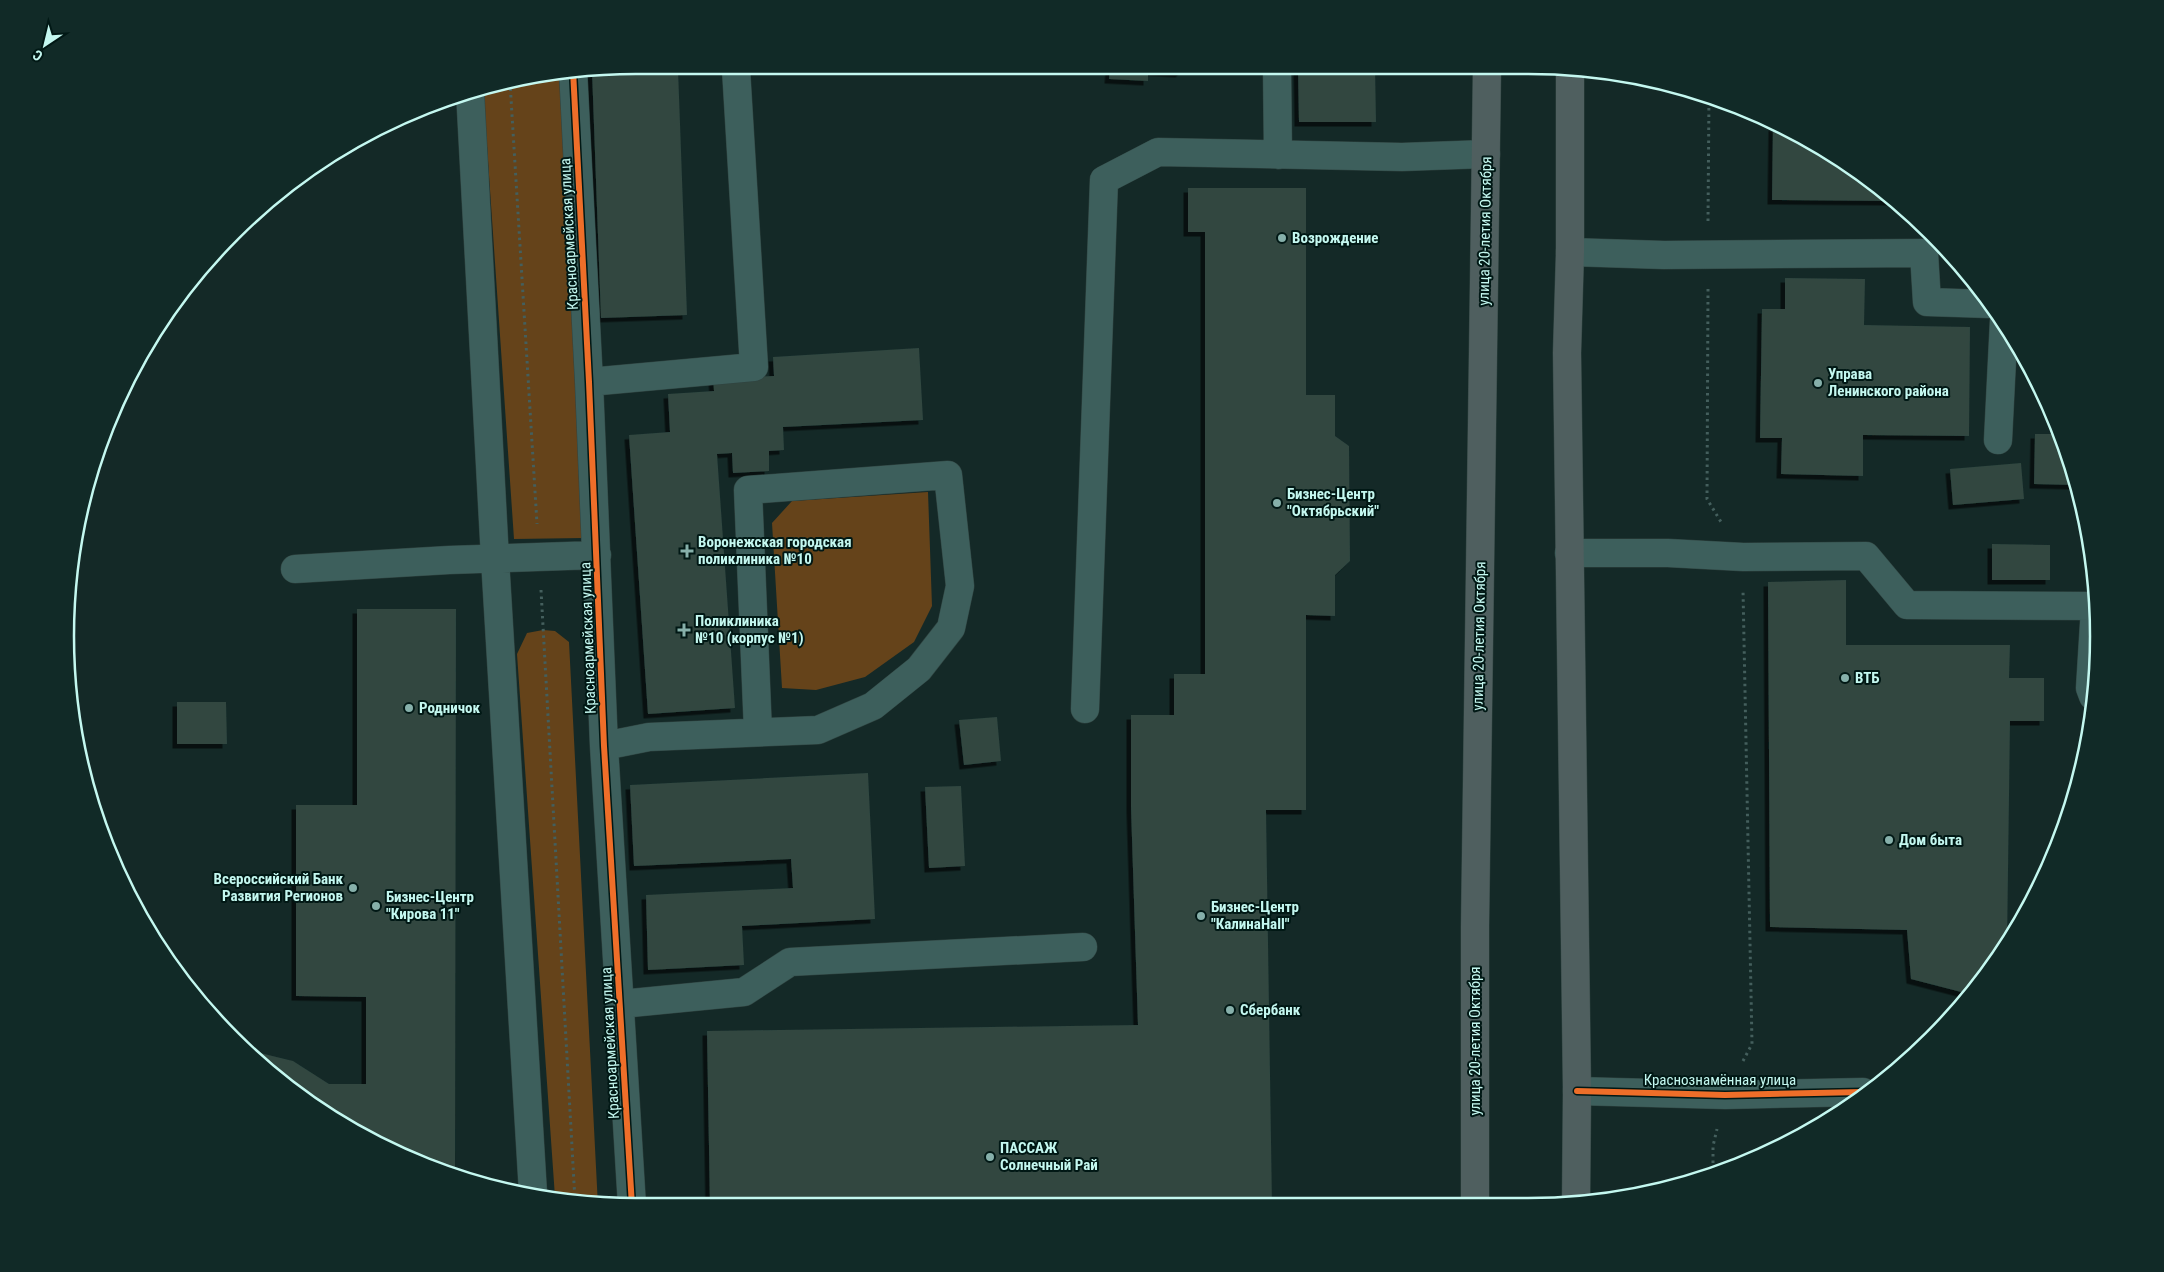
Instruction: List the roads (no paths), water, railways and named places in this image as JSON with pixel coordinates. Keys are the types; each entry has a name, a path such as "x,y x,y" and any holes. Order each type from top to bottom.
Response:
{"main road":[{"name":"улица 20-летия Октября","path":"1474,1198 1474,927 1488,74"},
{"path":"1570,76 1570,252 1567,353 1577,1092 1576,1196"}],"street":[{"path":"589,382 754,368 736,74"},
{"path":"1278,74 1278,154"},
{"name":"Красноармейская улица","path":"573,78 597,556 604,746 632,1198"},
{"path":"470,99 495,559 533,1188"},
{"path":"1085,708 1104,180 1158,152 1402,157 1486,154"},
{"path":"1570,252 1708,254 1924,253 1927,302 1981,304"},
{"path":"1998,440 2003,337"},
{"path":"604,746 649,737 818,730 873,706 919,669 951,628 960,586 948,475 748,490 758,732"},
{"path":"1569,553 1668,553 1743,557 1866,556 1907,604 2089,606"},
{"path":"295,569 539,556 597,556"},
{"path":"621,1004 744,992 790,962 1083,947"},
{"name":"Краснознамённая улица","path":"1577,1092 1725,1095 1855,1092"}],"place":[{"name":"Возрождение","path":"1282,238"},
{"name":"Управа Ленинского района","path":"1818,383"},
{"name":"Бизнес-Центр \"Октябрьский\"","path":"1277,503"},
{"name":"Воронежская городская поликлиника №10","path":"687,551"},
{"name":"Поликлиника №10 (корпус №1)","path":"684,630"},
{"name":"ВТБ","path":"1845,678"},
{"name":"Родничок","path":"409,708"},
{"name":"Дом быта","path":"1889,840"},
{"name":"Всероссийский Банк Развития Регионов","path":"353,888"},
{"name":"Бизнес-Центр \"Кирова 11\"","path":"376,906"},
{"name":"Бизнес-Центр \"КалинаHall\"","path":"1201,916"},
{"name":"Сбербанк","path":"1230,1010"},
{"name":"ПАССАЖ Солнечный Рай","path":"990,1157"}]}
